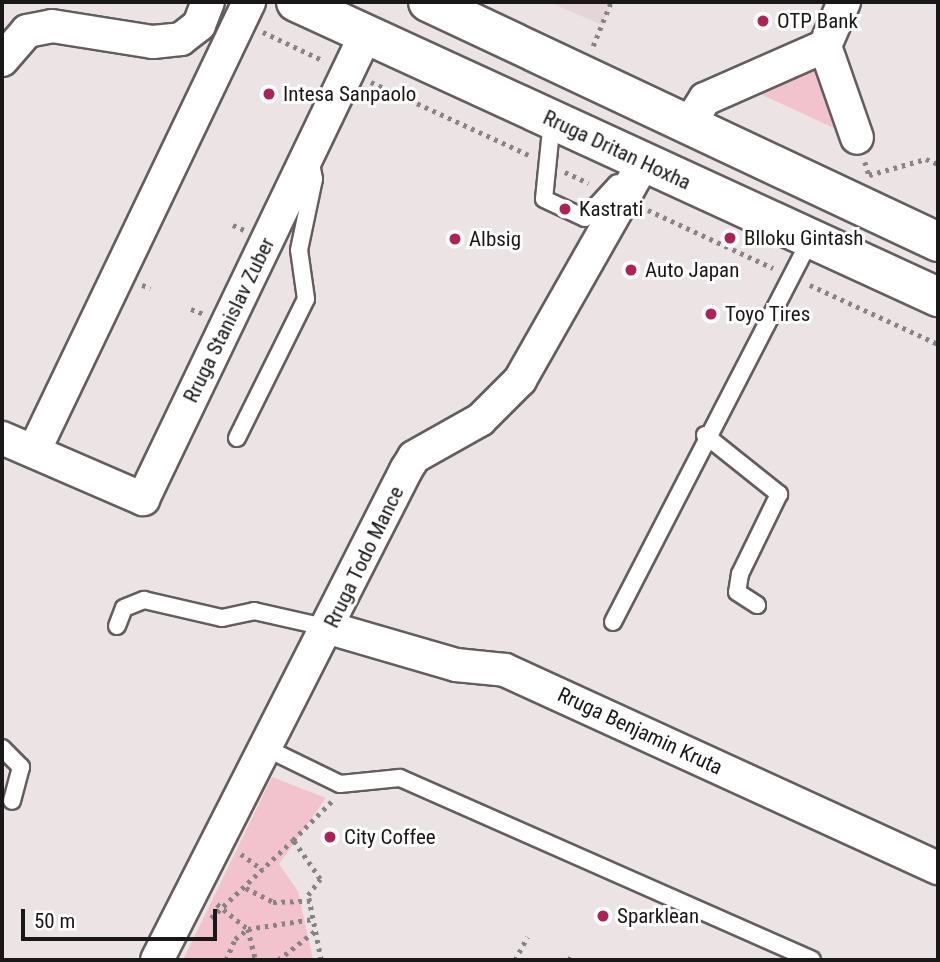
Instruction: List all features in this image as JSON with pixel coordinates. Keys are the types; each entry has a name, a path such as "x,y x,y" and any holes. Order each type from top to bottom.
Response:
{"main road":[{"name":"Rruga Dritan Hoxha","path":"296,2 938,298"},
{"path":"428,2 938,242"}],"street":[{"path":"2,60 21,36 52,26 153,42 181,39 199,24 208,2"},
{"path":"34,452 249,2"},
{"path":"844,2 825,46 857,138"},
{"name":"Rruga Stanislav Zuber","path":"2,438 143,499 366,34"},
{"path":"688,126 705,99 825,46"},
{"name":"Rruga Todo Mance","path":"157,960 268,750 414,457 499,405 626,200 639,160"},
{"name":"Rruga Benjamin Kruta","path":"330,628 456,665 505,670 938,868"}],"lane":[{"path":"552,120 544,199 554,204 585,218 639,160"},
{"path":"237,438 306,299 299,250 314,179 309,153"},
{"path":"613,622 705,435 811,239"},
{"path":"705,435 779,494 740,574 737,592 757,605"},
{"path":"117,626 124,608 144,600 222,618 254,611 330,628"},
{"path":"2,748 21,767 12,802"},
{"path":"268,750 340,784 400,778 812,960"}],"path":[{"path":"593,47 611,2"},
{"path":"869,175 926,159 938,164"},
{"path":"204,925 225,911 293,840 328,809 340,784"},
{"path":"293,840 320,879 310,901 321,960"},
{"path":"196,886 248,929 256,960"},
{"path":"246,888 273,902 310,901"},
{"path":"226,960 235,939 248,929 313,919"},
{"path":"278,960 315,931"},
{"path":"515,960 527,937"}],"shaded area":[{"path":"549,2 611,2 602,25"},
{"path":"823,62 849,135 756,92"},
{"path":"272,777 326,798 279,864 298,891 313,960 183,960"}],"place":[{"name":"OTP Bank","path":"763,21"},
{"name":"Intesa Sanpaolo","path":"269,94"},
{"name":"Kastrati","path":"565,209"},
{"name":"Blloku Gintash","path":"730,238"},
{"name":"Albsig","path":"455,239"},
{"name":"Auto Japan","path":"631,270"},
{"name":"Toyo Tires","path":"711,314"},
{"name":"City Coffee","path":"330,837"},
{"name":"Sparklean","path":"603,916"}]}
